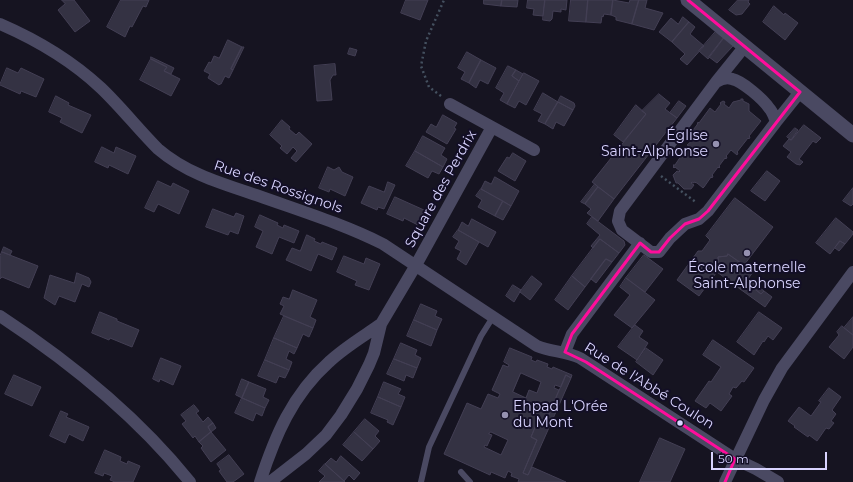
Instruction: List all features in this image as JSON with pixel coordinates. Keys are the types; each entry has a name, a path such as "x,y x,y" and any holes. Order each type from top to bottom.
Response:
{"street":[{"path":"688,0 800,92 852,131"},
{"name":"Rue des Rossignols","path":"0,24 39,42 78,69 101,88 158,149 188,170 212,181 331,221 359,232 383,244 416,265 537,346 548,350 565,352"},
{"path":"745,46 716,82 620,211 618,220 622,230 651,252 658,252 685,224 699,219 708,211 800,92"},
{"path":"716,82 727,78 738,82 764,102 773,113 776,122"},
{"name":"Square des Perdrix","path":"450,104 534,150"},
{"name":"Square des Perdrix","path":"381,324 416,265 492,128"},
{"name":"Rue de l'Abbé Coulon","path":"640,244 572,334 565,352 586,362 735,458 778,482"},
{"path":"725,482 735,458 768,391 782,368 853,272"},
{"path":"0,316 54,353 96,388 155,442 190,482"},
{"path":"260,482 280,429 292,406 310,381 328,362 381,324"},
{"path":"270,482 306,454 326,435 341,415 357,389 369,365 381,324"}],"lane":[{"path":"421,482 429,447 481,336 493,317"},
{"path":"461,472 470,482"}],"path":[{"path":"444,0 426,42 421,66 429,87 450,104"},
{"path":"651,169 708,211"}],"building":[{"path":"62,0 74,0 90,21 75,32 58,10 65,4"},
{"path":"121,0 149,0 146,7 143,6 132,27 130,26 125,37 107,27"},
{"path":"406,0 428,0 420,20 401,13"},
{"path":"484,0 502,0 501,6 484,4"},
{"path":"502,0 518,0 517,7 501,6"},
{"path":"528,0 545,0 543,16 533,15 534,9 527,8"},
{"path":"545,0 567,0 566,10 561,9 561,12 553,11 552,19 550,21 543,20"},
{"path":"571,0 588,0 586,22 569,21"},
{"path":"588,0 613,0 611,15 604,14 603,17 602,16 601,23 586,22"},
{"path":"613,0 629,3 630,0 639,0 632,24 616,20 616,17 611,15"},
{"path":"639,0 647,0 645,8 663,13 654,30 632,24"},
{"path":"738,0 749,0 748,2 750,4 742,14 736,15 729,10"},
{"path":"774,6 784,15 785,13 798,23 785,40 763,22"},
{"path":"683,17 689,22 672,42 659,32 671,18 678,24"},
{"path":"689,22 695,27 690,34 704,46 687,65 680,59 685,54 672,42"},
{"path":"718,29 726,35 708,59 699,51"},
{"path":"726,35 733,46 717,63 709,57"},
{"path":"228,40 242,47 231,69 233,70 229,78 225,76 219,85 208,78 210,74 204,71 209,62 211,63 214,56 219,58"},
{"path":"242,47 244,47 233,70 231,69"},
{"path":"350,48 357,50 355,56 348,54"},
{"path":"467,52 481,60 469,83 461,79 465,72 458,68"},
{"path":"151,57 174,68 171,74 164,71 167,67 151,59"},
{"path":"151,59 167,67 164,71 180,79 171,96 140,80"},
{"path":"481,60 496,68 488,84 480,80 476,88 469,83"},
{"path":"335,64 336,75 333,75 330,80 332,100 317,101 314,66"},
{"path":"508,66 516,70 512,76 519,81 507,104 500,100 504,93 496,88"},
{"path":"7,68 18,73 21,68 44,79 36,97 21,91 20,94 0,85"},
{"path":"516,70 523,74 519,81 512,76"},
{"path":"524,73 539,81 526,105 519,101 515,108 507,104"},
{"path":"543,93 558,102 545,124 538,121 542,114 534,110"},
{"path":"659,94 670,103 665,109 677,118 614,199 592,182 646,114 642,111"},
{"path":"56,96 69,103 68,105 91,115 82,133 60,122 62,118 49,112"},
{"path":"561,96 574,103 575,106 573,110 558,102"},
{"name":"Église Saint-Alphonse","path":"741,99 749,104 749,111 761,121 749,136 749,139 748,138 737,152 737,155 731,150 726,156 726,159 725,158 719,166 720,167 718,167 712,175 712,178 711,177 703,188 697,183 692,182 691,183 694,185 691,189 684,189 676,183 673,175 677,171 680,171 675,167 674,168 673,165 675,165 681,156 680,155 682,155 689,146 687,145 694,139 689,135 710,108 715,112 721,104 720,103 723,101 729,108 733,102"},
{"path":"679,101 686,106 677,118 670,113"},
{"path":"558,102 573,110 564,126 556,122 553,129 545,124"},
{"path":"636,105 646,114 623,142 614,135"},
{"path":"443,115 457,123 454,128 456,129 447,144 426,132 431,124 436,127"},
{"path":"282,120 296,135 299,132 312,144 296,162 291,158 297,151 293,147 287,154 280,148 282,146 270,135"},
{"path":"804,125 821,138 816,143 813,141 799,159 803,162 800,165 796,164 787,157 791,152 783,146 789,139 791,140"},
{"path":"795,128 798,130 791,140 787,137"},
{"path":"423,136 445,148 441,155 447,159 443,167 415,151"},
{"path":"102,147 114,153 116,147 136,156 128,174 109,165 108,168 95,162"},
{"path":"415,151 443,167 439,174 432,171 428,178 406,166"},
{"path":"513,153 526,161 515,181 498,171 507,157 509,158"},
{"path":"328,167 334,170 339,167 342,172 353,177 345,196 330,189 329,192 319,188"},
{"path":"767,171 780,181 765,201 751,191"},
{"path":"495,177 519,191 511,206 481,189 485,181 491,184"},
{"path":"158,181 171,187 173,183 189,191 179,214 158,204 154,212 145,208"},
{"path":"388,182 395,185 384,209 378,207 377,210 361,203 369,186 384,192"},
{"path":"595,184 598,187 585,204 581,202"},
{"path":"598,187 614,199 598,221 587,213 591,209 585,204"},
{"path":"853,188 853,204 851,206 843,201"},
{"path":"481,189 503,201 495,216 478,207 482,200 476,196"},
{"path":"395,197 424,210 418,225 404,218 403,221 387,214"},
{"path":"735,198 773,227 744,265 728,254 727,256 718,257 719,269 699,296 677,280 698,251 702,251 710,240 706,236"},
{"path":"503,201 511,206 503,220 495,216"},
{"path":"213,209 234,217 236,213 244,216 238,234 230,231 228,235 206,227"},
{"path":"260,215 278,223 277,225 283,228 284,225 299,231 294,243 279,237 272,254 256,247 263,231 255,227"},
{"path":"592,217 624,241 625,245 619,253 600,239 593,248 591,246 600,235 587,224"},
{"path":"836,218 853,232 853,234 845,244 840,241 830,254 816,243"},
{"path":"472,219 496,232 488,247 458,230 462,222 468,226"},
{"path":"458,230 479,242 466,265 457,259 461,251 455,248 459,241 453,237"},
{"path":"307,235 315,239 314,241 321,244 322,242 337,248 332,260 318,254 311,271 286,260 292,248 300,251"},
{"path":"600,239 619,253 612,262 606,259 585,287 572,276"},
{"path":"840,241 845,244 839,251 835,248"},
{"path":"4,247 12,251 10,255 2,252"},
{"path":"2,252 38,266 29,288 2,277 0,279 0,256"},
{"path":"728,254 753,272 748,279 764,291 761,294 746,282 740,289 717,272 719,269 718,257 727,256"},
{"path":"644,255 663,269 645,292 626,278"},
{"path":"344,256 364,264 366,258 380,264 369,290 355,285 357,281 337,272"},
{"path":"606,259 612,262 596,283 591,279"},
{"path":"77,273 89,278 91,282 89,287 82,284 75,302 59,296 55,305 44,298 50,275 74,283"},
{"path":"532,276 542,284 530,300 520,292"},
{"path":"572,276 585,287 568,310 555,300"},
{"path":"626,278 655,300 632,328 614,315 630,295 620,287"},
{"path":"746,282 761,294 764,291 772,297 765,307 740,289"},
{"path":"513,285 521,290 514,302 506,296"},
{"path":"293,290 317,300 310,317 316,320 313,328 280,314 284,306 280,304 283,297 289,299"},
{"path":"421,304 437,311 435,316 442,319 437,330 414,320"},
{"path":"100,312 139,330 132,347 110,338 109,340 92,333"},
{"path":"759,312 782,328 773,340 768,336 754,355 737,342"},
{"path":"284,316 313,328 309,337 303,334 297,348 274,338"},
{"path":"853,317 853,335 844,328"},
{"path":"414,320 437,330 431,346 407,336"},
{"path":"635,325 643,331 639,337 648,343 637,360 618,347"},
{"path":"842,326 853,335 853,347 844,359 829,347 839,335 837,332"},
{"path":"274,338 297,348 294,354 289,351 286,359 292,362 289,370 265,360"},
{"path":"713,340 754,368 744,382 742,381 736,388 733,387 729,394 732,396 721,411 710,403 706,408 695,401 721,367 703,355"},
{"path":"401,343 417,350 415,355 421,358 417,368 394,359"},
{"name":"Ehpad L'Orée du Mont","path":"510,348 532,357 531,360 536,362 537,360 548,364 547,367 552,369 553,367 572,375 571,378 566,375 561,387 555,385 554,388 559,390 545,423 538,420 531,437 537,440 523,473 528,475 532,467 566,482 518,482 519,479 511,476 512,473 508,471 505,478 491,472 490,475 444,454 467,403 481,409 488,394 498,398 500,394 492,390 503,365 508,367 509,365 504,362","holes":["521,373 541,382 537,393 529,390 526,398 513,392","491,432 508,440 501,455 484,447 485,445 487,446 492,435 489,434"]},
{"path":"646,348 663,360 653,375 636,362"},
{"path":"161,358 181,366 173,385 160,379 159,382 153,379"},
{"path":"394,359 417,368 413,378 406,375 404,381 387,374"},
{"path":"265,360 289,370 285,378 279,376 276,383 258,376"},
{"path":"14,375 41,387 32,406 5,394"},
{"path":"566,375 571,378 528,475 523,473 537,440 531,437 538,420 545,423"},
{"path":"242,379 249,382 242,398 236,395"},
{"path":"249,382 266,389 263,397 269,400 265,408 242,398"},
{"path":"384,382 401,389 398,394 405,397 401,407 378,397"},
{"path":"829,388 841,397 832,410 836,414 831,421 834,423 829,429 826,428 817,441 809,435 808,437 788,421 799,407 811,416 821,402 819,401"},
{"path":"378,397 401,407 393,425 387,422 388,420 371,413"},
{"path":"242,398 265,408 262,416 256,413 253,421 235,413"},
{"path":"194,405 199,411 196,413 203,422 208,417 213,423 208,427 211,432 199,442 195,436 193,438 182,424 186,421 181,415"},
{"path":"61,411 68,414 66,417 89,427 83,441 69,434 65,443 50,436"},
{"path":"365,419 379,431 375,436 380,441 373,449 354,432"},
{"path":"213,423 216,428 211,432 208,427"},
{"path":"211,432 226,450 211,462 201,448 203,446 199,442"},
{"path":"354,432 373,449 362,461 343,445"},
{"path":"660,438 685,449 670,482 640,482"},
{"path":"105,450 121,457 120,461 127,464 128,461 140,466 133,482 115,482 110,480 112,476 104,473 103,476 95,473"},
{"path":"229,455 244,474 233,482 227,482 219,471 221,470 217,464"},
{"path":"341,456 360,473 354,480 349,475 344,481 325,464 331,458 336,462"},
{"path":"325,464 345,482 319,482 325,476 319,471"}],"transit line":[{"path":"688,0 800,92 708,211 699,219 685,224 670,238 659,252 651,252 640,243 572,334 565,352 586,362 735,459 725,482"}],"place":[{"name":"Église Saint-Alphonse","path":"716,144"},
{"name":"École maternelle Saint-Alphonse","path":"747,253"},
{"name":"Ehpad L'Orée du Mont","path":"505,415"}]}
